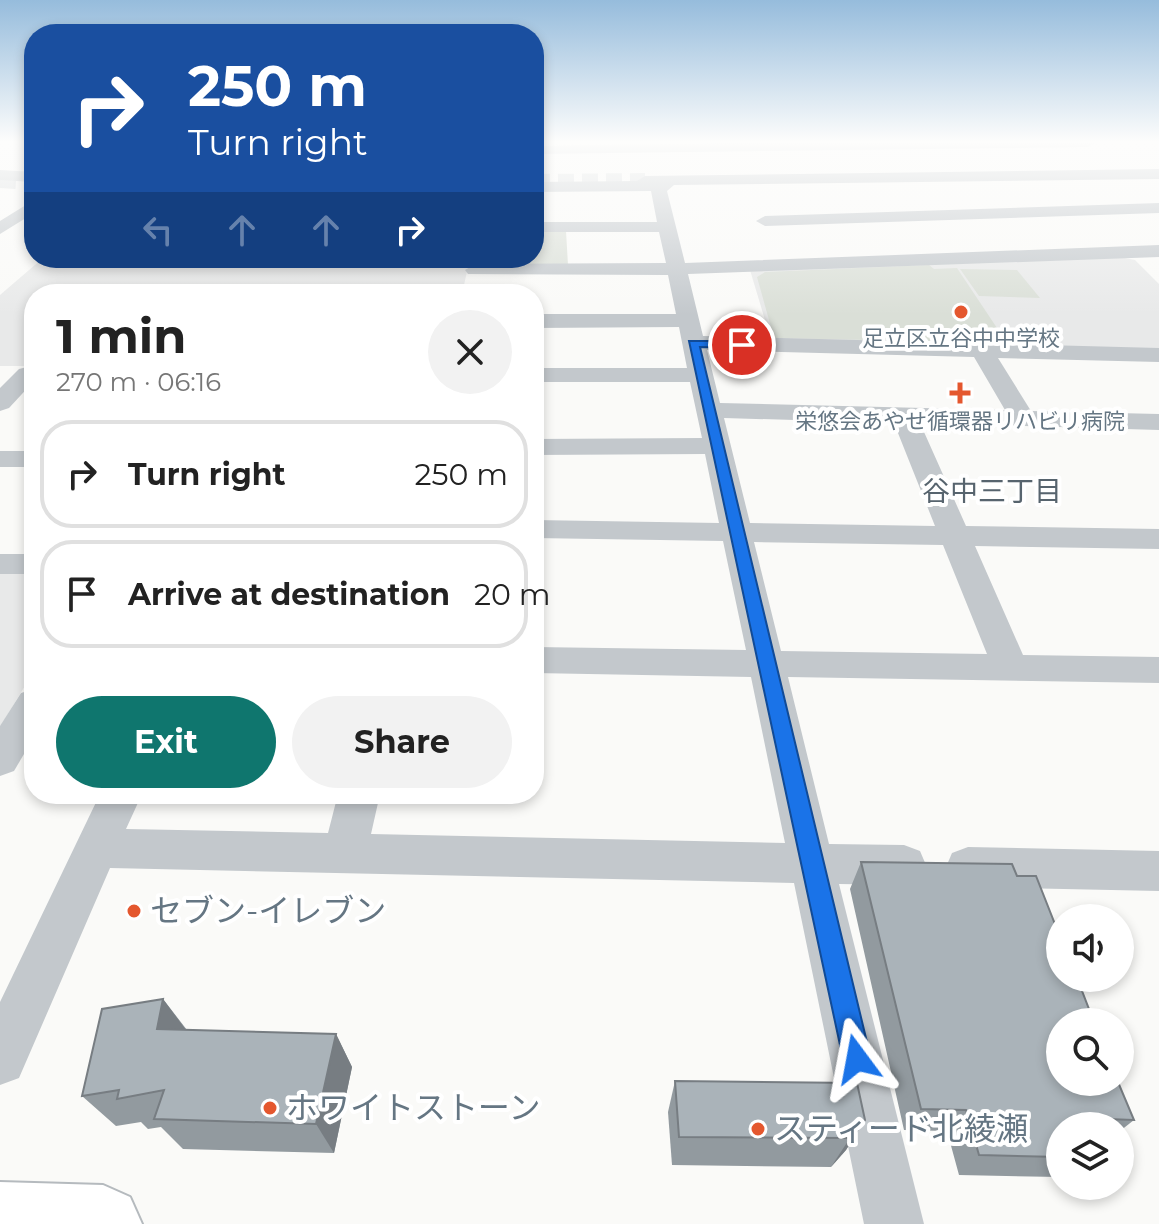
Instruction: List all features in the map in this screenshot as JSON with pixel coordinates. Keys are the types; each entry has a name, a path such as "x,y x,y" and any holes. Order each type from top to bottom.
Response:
{"main road":[{"path":"0,1220 103,1224"}],"street":[{"path":"657,200 677,269 894,1224"},
{"path":"664,200 763,217 1001,245 1159,251"},
{"path":"707,200 763,217 956,203 1159,208"},
{"path":"753,200 763,217"},
{"path":"544,266 677,269 763,217 800,200"},
{"path":"953,200 1001,245"},
{"path":"0,229 24,212"},
{"path":"544,227 667,227"},
{"path":"1138,252 1159,274"},
{"path":"544,324 702,379 903,414 1159,422"},
{"path":"982,351 1023,418"},
{"path":"544,375 702,379 982,351 1159,355"},
{"path":"0,374 24,374"},
{"path":"544,443 702,379"},
{"path":"0,403 24,380"},
{"path":"903,414 1011,668"},
{"path":"0,459 24,459"},
{"path":"544,529 1159,539"},
{"path":"0,564 24,564"},
{"path":"544,660 1159,670"},
{"path":"0,760 24,720"},
{"path":"0,1059 116,804"},
{"path":"345,853 357,804"},
{"path":"96,848 1159,871"}],"shaded area":[{"path":"544,231 566,231 568,265 544,265"},
{"name":"足立区立谷中中学校","path":"1120,257 1135,260 1159,284 1159,351 771,340 750,270"},
{"path":"929,265 934,269 957,268 1007,343 774,338 757,277 765,272"},
{"path":"31,268 468,268 464,284 24,284 24,366 0,366 0,295"},
{"path":"960,269 1017,270 1040,298 979,296"},
{"path":"0,574 24,574 24,687 0,727"}],"building":[{"path":"861,862 1012,864 1017,876 1036,876 1047,904 1046,992 1082,992 1089,1008 1046,1008 1046,1096 1124,1096 1131,1112 1046,1112 1046,1157 979,1155 966,1110 921,1109"},
{"path":"163,999 157,1029 336,1034 316,1124 154,1119 164,1090 117,1099 119,1090 82,1096 102,1009"},
{"path":"675,1081 857,1083 865,1120 850,1138 679,1137"}],"place":[{"name":"足立区立谷中中学校","path":"961,312"},
{"name":"栄悠会あやせ循環器リハビリ病院","path":"960,393"},
{"name":"セブン-イレブン","path":"134,911"},
{"name":"ホワイトストーン","path":"270,1108"},
{"name":"スティード北綾瀬","path":"758,1129"}],"district":[{"name":"谷中三丁目","path":"992,491"}],"route":[{"path":"742,345 693,343 857,1059"}]}
